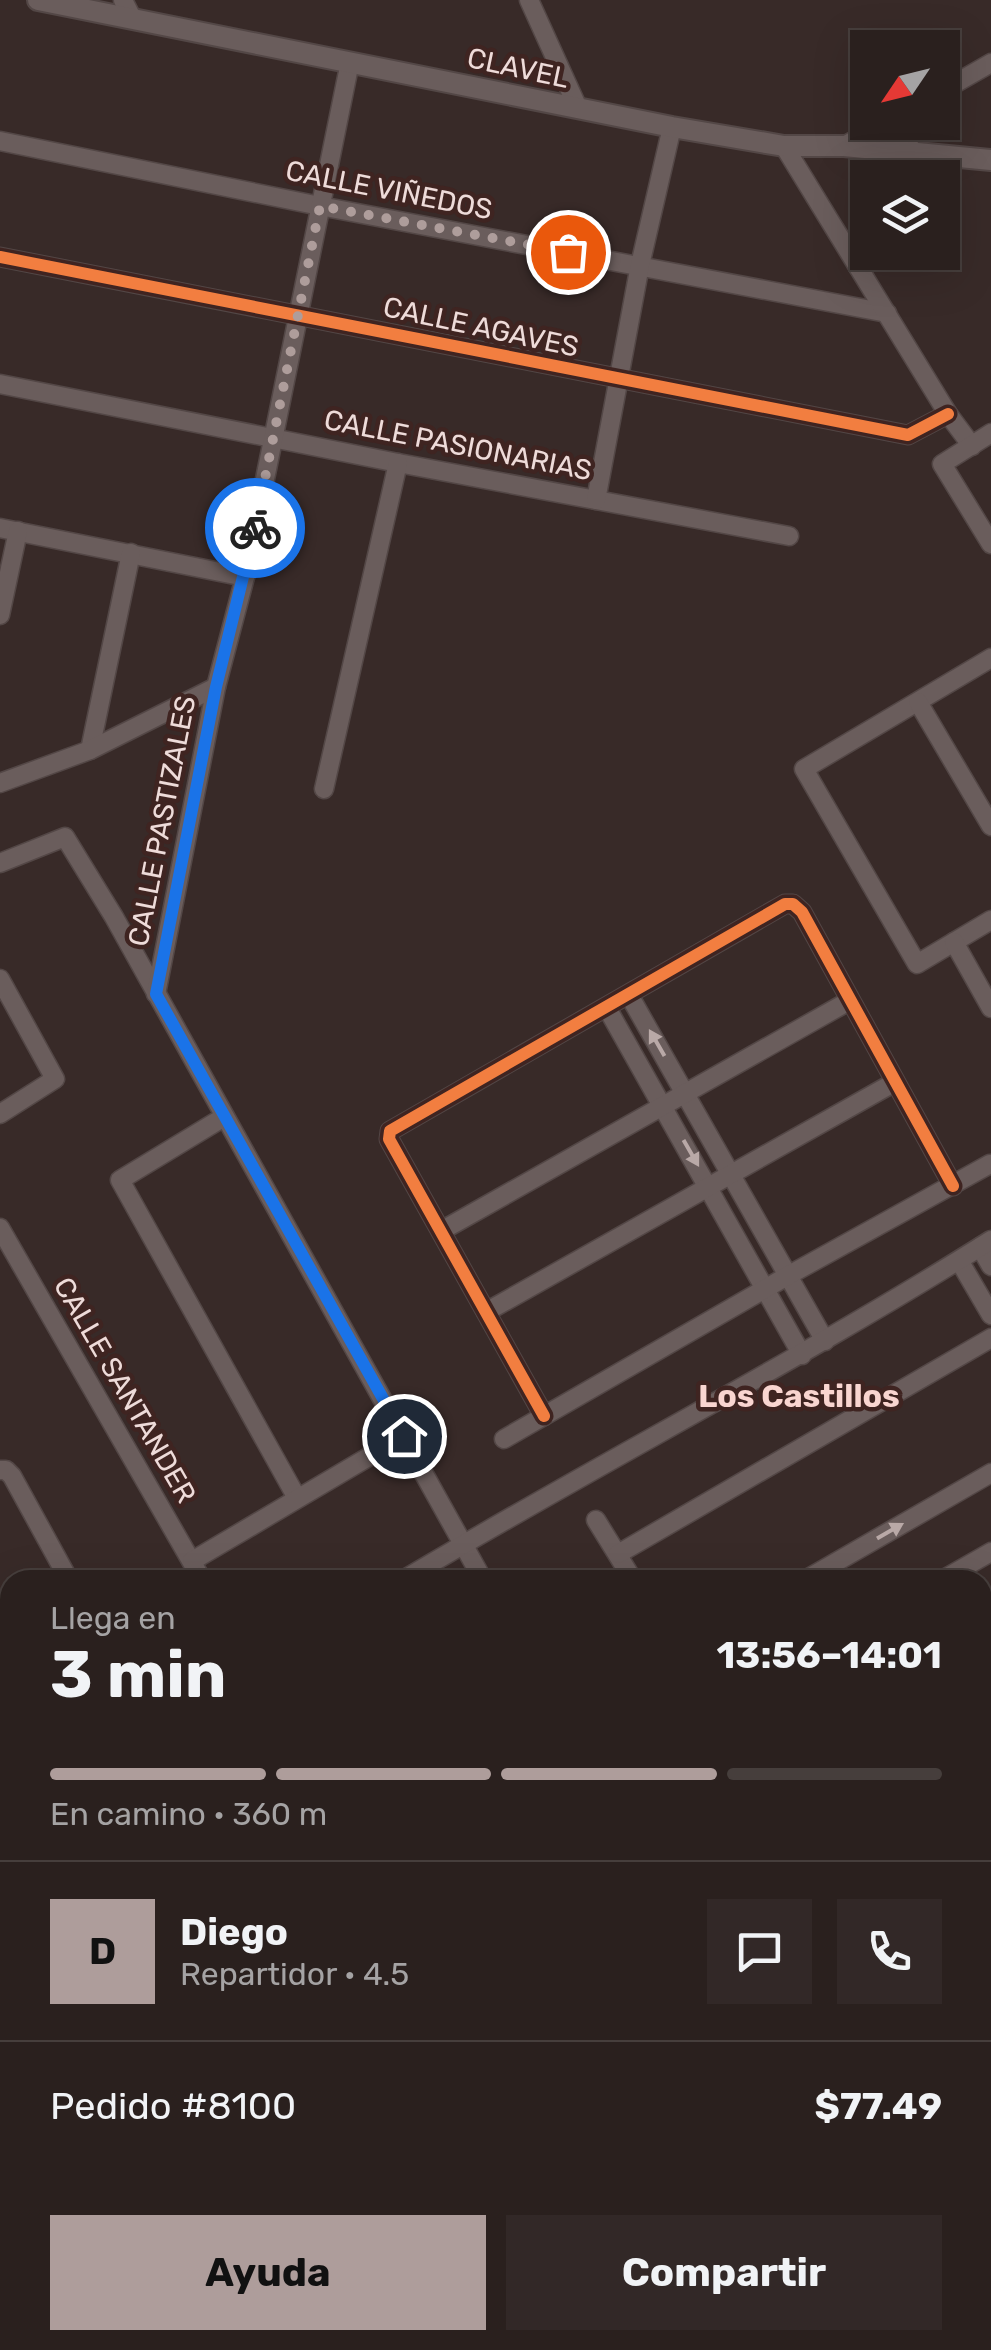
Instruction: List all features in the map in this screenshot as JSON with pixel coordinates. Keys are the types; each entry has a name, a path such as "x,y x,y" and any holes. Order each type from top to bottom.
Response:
{"street":[{"name":"CLAVEL","path":"38,0 127,9 350,62 672,128 784,146 844,146 991,160"},
{"path":"529,0 578,108"},
{"name":"CALLE PASTIZALES","path":"156,994 216,687 245,577 350,62"},
{"path":"960,81 991,63"},
{"path":"596,500 640,265 672,128"},
{"path":"844,146 854,140"},
{"path":"907,140 912,152"},
{"name":"CALLE VIÑEDOS","path":"0,141 886,314"},
{"path":"784,146 948,414 972,446"},
{"name":"CALLE AGAVES","path":"0,257 908,435 948,414"},
{"name":"CALLE PASIONARIAS","path":"0,384 789,536"},
{"path":"991,433 942,464 991,544"},
{"path":"324,789 398,463"},
{"path":"0,615 9,529 245,577"},
{"path":"90,750 131,552"},
{"path":"991,658 804,769 917,964 991,920"},
{"path":"0,783 90,750 216,687"},
{"path":"918,702 991,826"},
{"path":"0,863 65,837 477,1570"},
{"path":"544,1416 389,1139 390,1131 785,904 793,904 802,912 953,1186"},
{"path":"954,942 991,1008"},
{"path":"0,979 55,1079 0,1114"},
{"path":"629,995 826,1341"},
{"path":"441,1231 849,1001"},
{"path":"607,1008 802,1355"},
{"path":"486,1312 895,1082"},
{"path":"224,1117 120,1180 297,1498"},
{"path":"504,1439 990,1164"},
{"name":"CALLE SANTANDER","path":"0,1228 197,1570"},
{"path":"420,1570 802,1355 985,1244 991,1266"},
{"path":"960,1262 991,1314"},
{"path":"618,1554 991,1338"},
{"path":"192,1561 404,1436"},
{"path":"0,1470 12,1476 64,1570"},
{"path":"822,1570 991,1473"},
{"path":"596,1520 627,1570"},
{"path":"960,1570 991,1552"}],"cycle path":[{"path":"0,257 908,435 948,414"},
{"path":"544,1416 389,1139 390,1131 785,904 793,904 802,912 953,1186"}],"way so far":[{"path":"255,528 320,206 568,252"}],"district":[{"name":"Los Castillos","path":"799,1396"}],"route":[{"path":"255,528 216,687 156,994 404,1436"}]}
